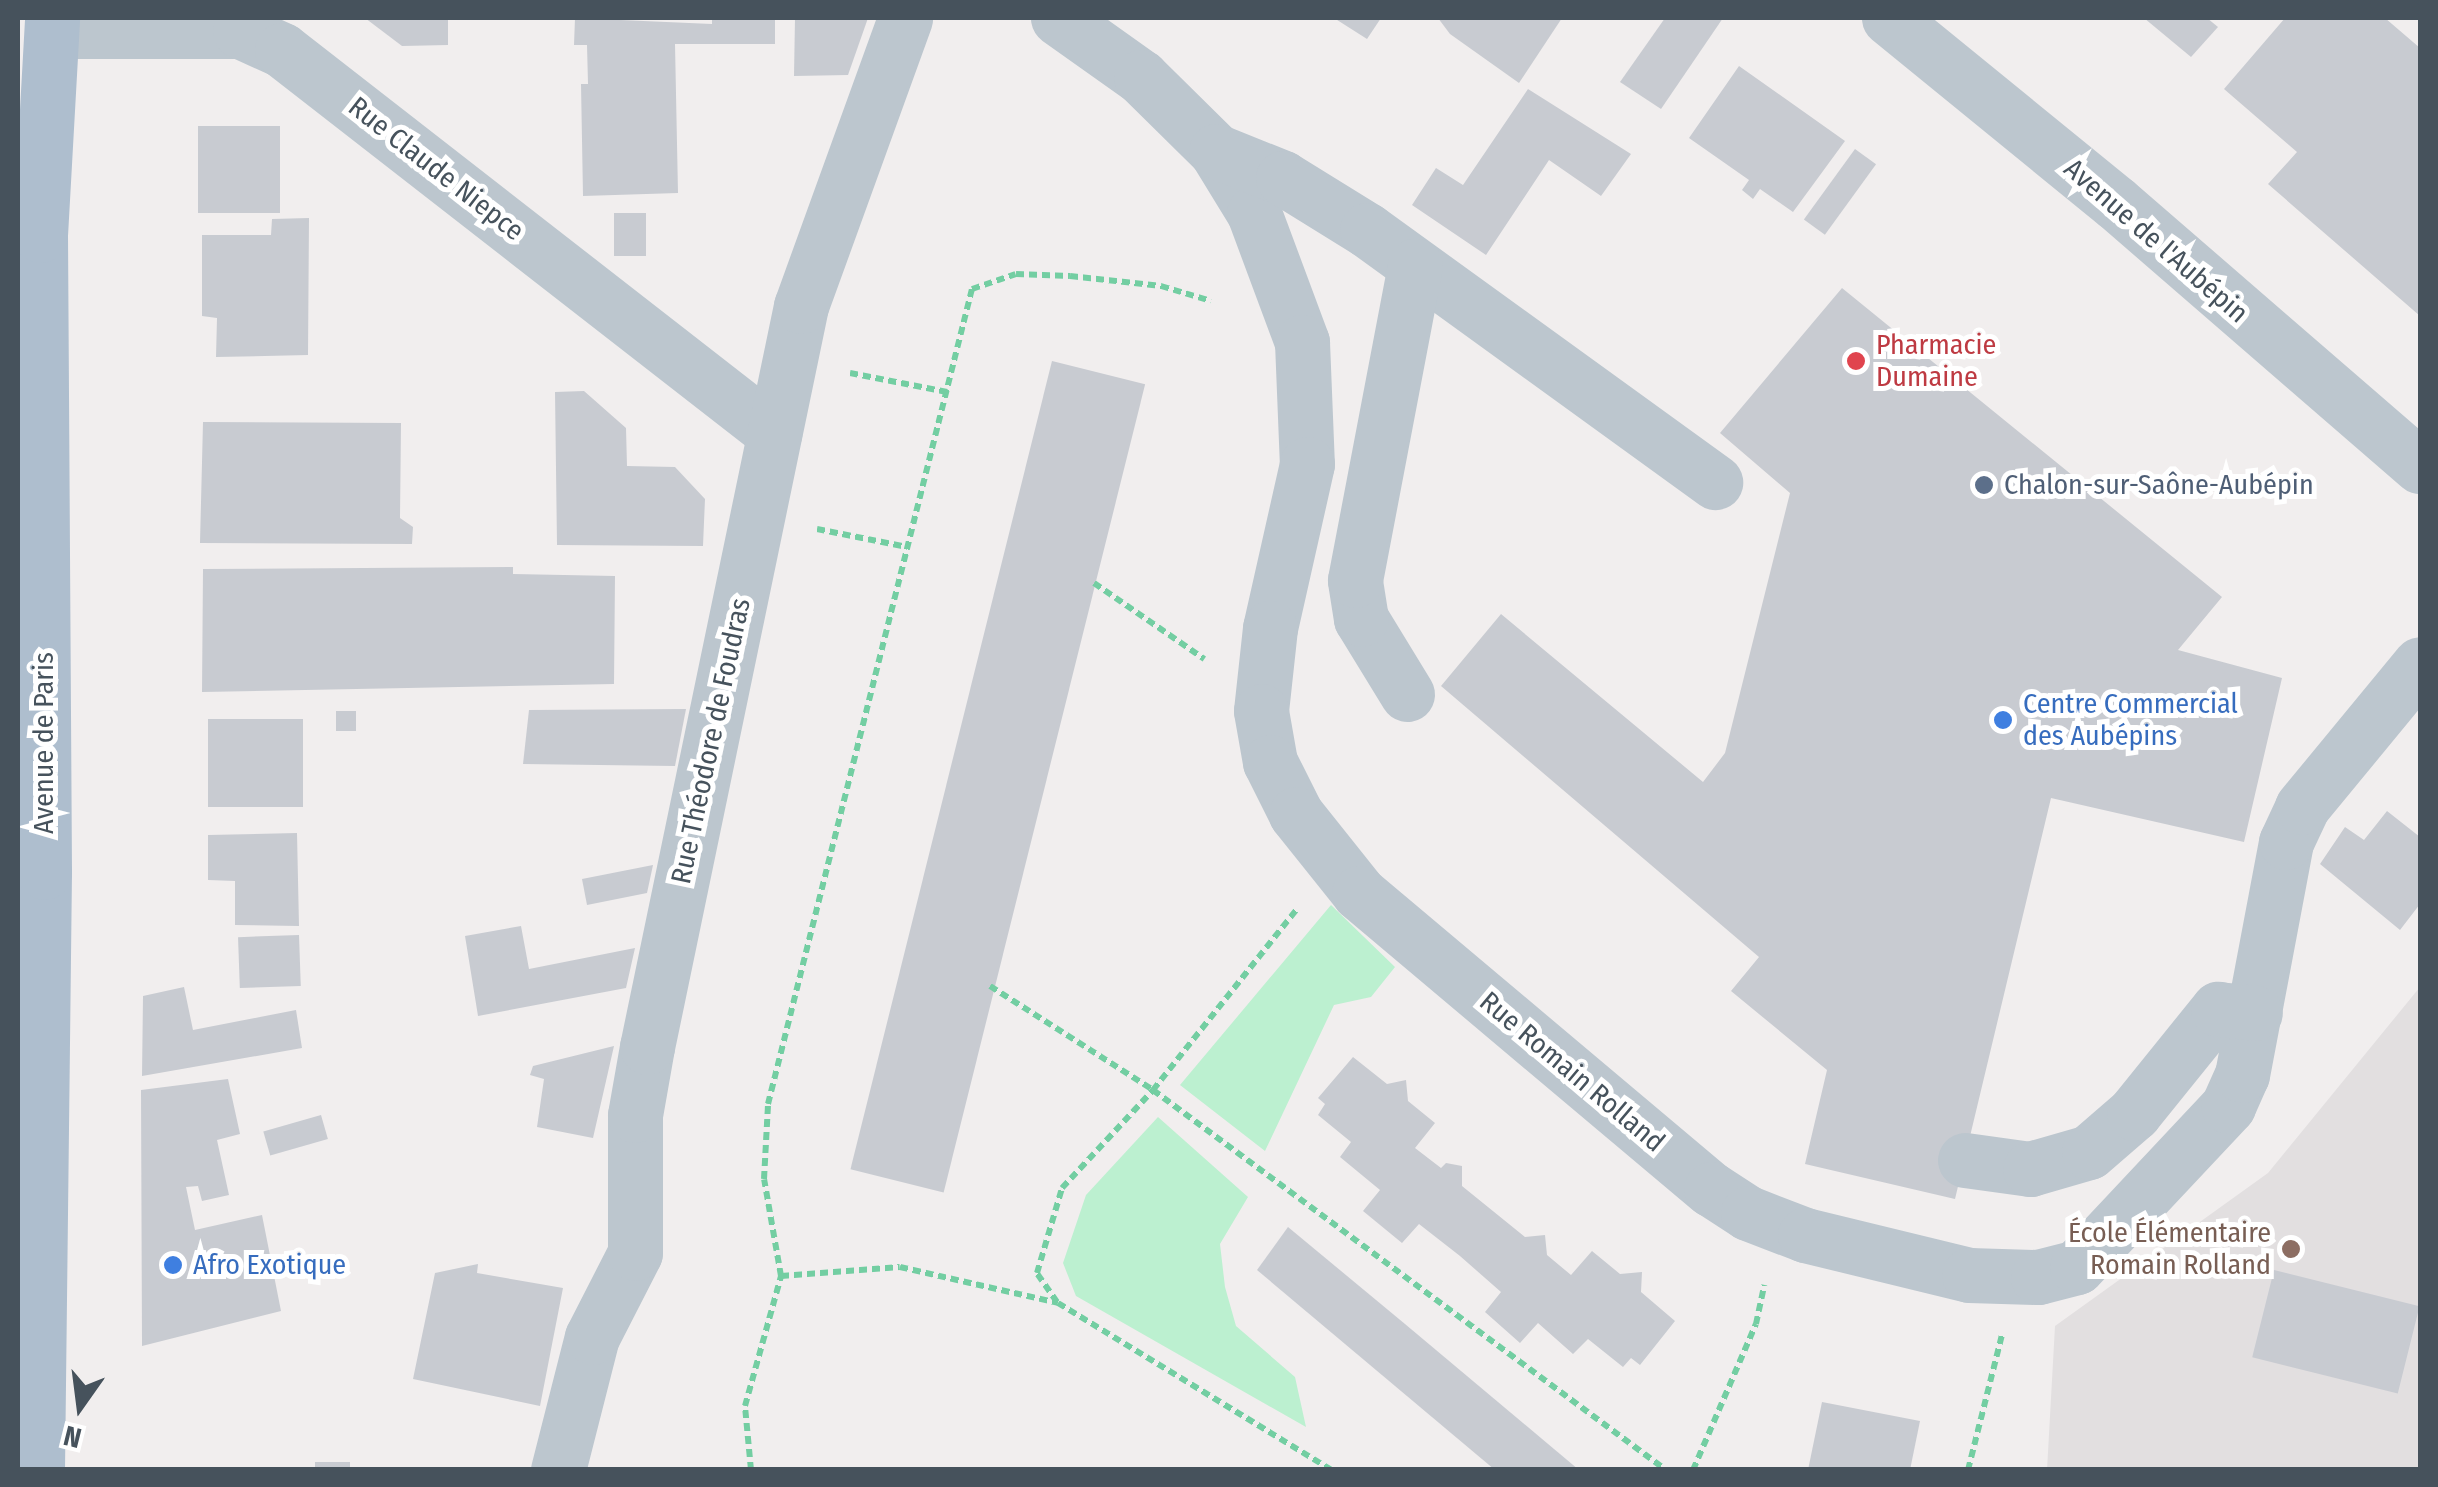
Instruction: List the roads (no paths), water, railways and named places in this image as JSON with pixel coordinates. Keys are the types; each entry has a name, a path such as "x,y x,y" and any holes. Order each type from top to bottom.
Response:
{"main road":[{"name":"Avenue de Paris","path":"37,1470 44,872 40,235 52,24"}],"street":[{"name":"Rue Théodore de Foudras","path":"558,1470 592,1337 635,1253 635,1115 801,306 906,18"},
{"name":"Rue Romain Rolland","path":"1058,18 1141,77 1216,151 1254,214 1302,342 1306,464 1270,628 1261,711 1270,762 1329,860 1710,1189 1777,1225 2006,1280 2077,1267 2228,1106 2255,1013 2286,842 2302,807 2420,664"},
{"name":"Avenue de l'Aubépin","path":"1889,18 2116,202 2420,466"},
{"name":"Rue Claude Niepce","path":"52,24 240,31 282,50 774,433"},
{"path":"1216,151 1283,178 1415,266 1715,482"},
{"path":"1407,694 1361,618 1355,580 1415,266"},
{"path":"1964,1160 2030,1170 2089,1152 2134,1113 2218,1010 2255,1013"}],"place":[{"name":"Pharmacie Dumaine","path":"1856,361"},
{"name":"Chalon-sur-Saône-Aubépin","path":"1984,485"},
{"name":"Centre Commercial des Aubépins","path":"2003,720"},
{"name":"École Élémentaire Romain Rolland","path":"2291,1249"},
{"name":"Afro Exotique","path":"173,1265"}]}
